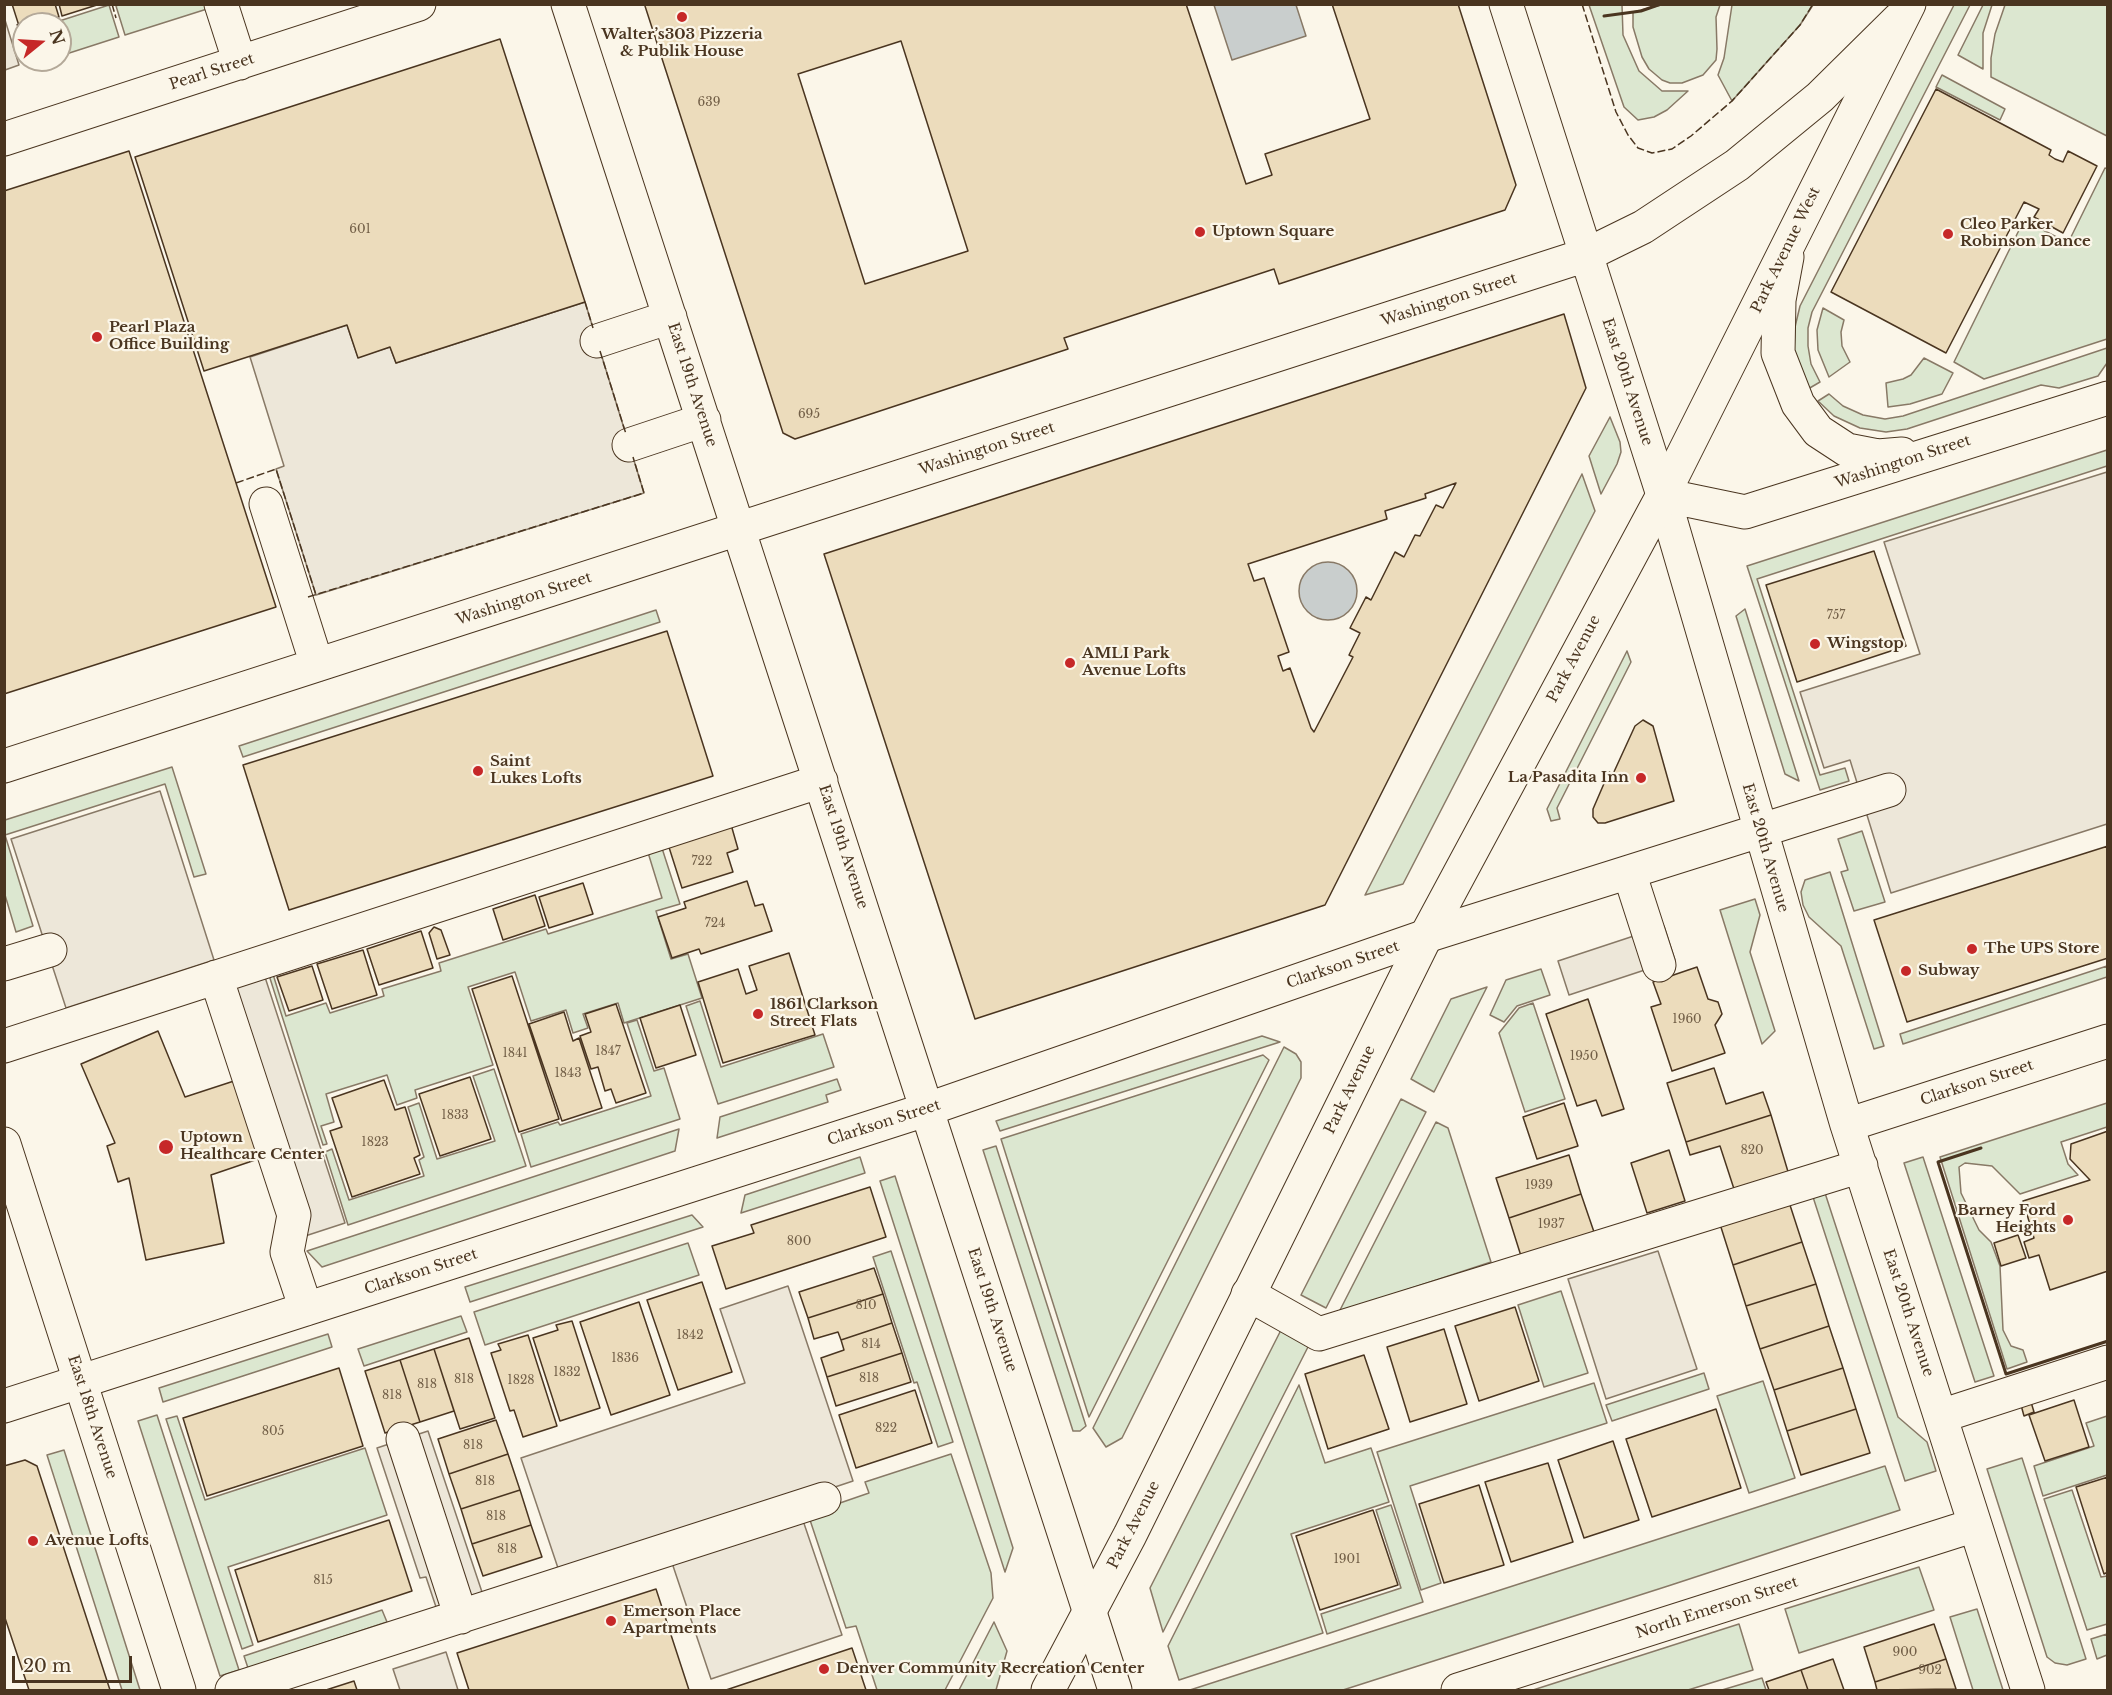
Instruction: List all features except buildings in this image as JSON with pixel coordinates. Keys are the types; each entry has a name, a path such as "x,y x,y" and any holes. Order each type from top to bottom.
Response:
{"street":[{"path":"221,4 240,63"},
{"name":"Pearl Street","path":"4,139 419,4"},
{"name":"East 19th Avenue","path":"568,4 1115,1690"},
{"name":"East 20th Avenue","path":"1506,4 1663,495 1847,1125 2028,1690"},
{"name":"Washington Street","path":"4,765 740,530 1586,255 1643,228 1737,165 1820,97 1907,9"},
{"name":"Park Avenue West","path":"1663,495 1907,9"},
{"path":"1791,240 1779,300 1778,353 1798,404 1818,431 1847,450 1878,456 1937,451"},
{"path":"597,341 670,317"},
{"name":"Washington Street","path":"1663,495 1745,512 2108,398"},
{"path":"629,445 704,420"},
{"name":"Park Avenue","path":"1048,1690 1135,1525 1426,936 1663,495"},
{"path":"266,504 317,665"},
{"path":"4,1046 821,781"},
{"name":"Clarkson Street","path":"4,1406 928,1109 1426,936 1889,790"},
{"path":"1629,872 1659,965"},
{"path":"4,964 50,950"},
{"path":"216,977 294,1215 287,1252 306,1309"},
{"name":"Clarkson Street","path":"1847,1125 2108,1041"},
{"name":"East 18th Avenue","path":"4,1144 179,1690"},
{"path":"1248,1294 1318,1334 1861,1166"},
{"path":"1941,1416 2108,1362"},
{"path":"403,1439 461,1617"},
{"path":"232,1690 824,1499"},
{"name":"North Emerson Street","path":"1458,1690 1975,1525"}],"green space":[{"path":"120,4 206,4 207,9 125,35 116,6"},
{"path":"109,5 119,37 72,52 72,17"},
{"path":"1589,5 1622,5 1623,35 1639,71 1662,91 1688,91 1667,110 1654,117 1638,120 1624,107"},
{"path":"1661,5 1720,5 1716,17 1716,60 1703,75 1682,83 1670,83 1662,80 1649,69 1642,57 1633,27 1633,12"},
{"path":"1732,5 1813,5 1800,25 1732,101 1718,75 1724,58"},
{"path":"1954,5 1970,5 1812,312 1808,328 1808,346 1811,364 1820,382 1808,389 1794,350 1795,327 1800,306"},
{"path":"1983,5 1992,5 1983,33 1983,69 1958,55"},
{"path":"2005,5 2107,5 2107,136 1991,77 1995,34"},
{"path":"1942,75 2005,109 2000,120 1936,87"},
{"path":"2105,168 2108,169 2107,339 1984,379 1954,362 2024,220 2068,243"},
{"path":"1823,308 1844,320 1841,332 1842,346 1850,362 1829,377 1818,350 1817,330"},
{"path":"2107,348 2107,363 2098,376 2059,388 2041,385 1907,429 1886,432 1860,428 1834,416 1818,401 1829,394 1843,406 1863,415 1885,419 1903,416"},
{"path":"1924,358 1953,373 1942,394 1910,404 1888,407 1886,383 1911,375"},
{"path":"1610,417 1620,442 1621,452 1601,494 1589,456"},
{"path":"2107,450 2107,466 1757,579 1820,775 1845,768 1849,781 1820,790 1747,566"},
{"path":"1582,474 1595,511 1403,884 1365,895"},
{"path":"1745,609 1799,781 1785,774 1736,616"},
{"path":"656,610 660,622 243,757 239,746"},
{"path":"1627,651 1631,662 1557,808 1560,819 1551,821 1547,809"},
{"path":"172,767 206,874 194,877 165,784 5,835 5,820"},
{"path":"1862,831 1885,902 1854,911 1841,872 1848,870 1838,839"},
{"path":"5,835 33,926 16,932 5,895"},
{"path":"660,842 680,904 656,911 671,959 688,954 702,998 624,1023 618,1003 583,1014 588,1028 573,1033 566,1010 531,1021 515,972 468,987 493,1065 415,1090 417,1098 397,1105 387,1075 326,1094 334,1122 321,1126 327,1144 323,1145 268,972 272,971 286,1016 326,1003 330,1013 384,996 382,989 441,971 439,963 546,929 548,934 662,898 646,846"},
{"path":"1830,872 1884,1046 1874,1049 1841,946 1809,917 1803,905 1801,892 1805,880"},
{"path":"1755,899 1760,915 1750,952 1775,1031 1762,1044 1720,910"},
{"path":"2107,966 2107,977 1903,1044 1900,1034"},
{"path":"1541,969 1550,995 1517,1006 1504,1022 1490,1015 1506,980"},
{"path":"1487,987 1434,1092 1411,1079 1451,999"},
{"path":"700,1001 721,1067 823,1034 834,1067 718,1104 686,1006"},
{"path":"1533,1003 1565,1099 1525,1112 1499,1033 1519,1008"},
{"path":"637,1020 654,1071 664,1068 680,1119 531,1167 521,1134 558,1122 560,1125 651,1096 627,1023"},
{"path":"1262,1036 1280,1042 1000,1131 996,1121"},
{"path":"1284,1047 1296,1054 1301,1062 1301,1078 1122,1438 1106,1447 1093,1428"},
{"path":"1263,1055 1269,1060 1089,1417 1001,1139"},
{"path":"494,1069 526,1166 348,1225 325,1152 332,1149 349,1200 424,1176 419,1160 424,1157 408,1107 419,1103 437,1159 495,1141 473,1076"},
{"path":"837,1079 841,1090 826,1095 828,1102 717,1138 720,1117"},
{"path":"1401,1099 1426,1112 1326,1308 1301,1295"},
{"path":"2107,1103 2107,1127 2061,1142 2068,1164 2078,1175 2020,1194 1992,1166 1965,1163 1959,1167 1961,1193 1979,1230 1991,1242 2000,1266 2003,1330 2011,1346 2023,1350 2027,1362 2007,1369 1940,1157"},
{"path":"1436,1122 1448,1128 1491,1262 1339,1312"},
{"path":"679,1129 675,1151 322,1267 307,1251"},
{"path":"996,1146 1086,1426 1080,1431 1073,1431 983,1150"},
{"path":"860,1157 865,1173 741,1213 745,1195"},
{"path":"1923,1157 1994,1376 1975,1382 1904,1163"},
{"path":"895,1176 1013,1548 1005,1572 880,1181"},
{"path":"1825,1193 1898,1417 1927,1442 1936,1471 1905,1481 1813,1197"},
{"path":"692,1215 703,1227 470,1302 465,1287"},
{"path":"688,1243 699,1275 485,1345 474,1312"},
{"path":"891,1251 953,1442 938,1447 917,1382 914,1383 873,1257"},
{"path":"1561,1291 1588,1373 1544,1387 1518,1305"},
{"path":"461,1316 467,1332 364,1366 358,1349"},
{"path":"1281,1330 1309,1345 1163,1632 1150,1588"},
{"path":"328,1334 332,1347 163,1402 159,1388"},
{"path":"1704,1373 1709,1389 1612,1421 1606,1405"},
{"path":"1763,1381 1795,1478 1749,1493 1717,1396"},
{"path":"1594,1383 1607,1423 1410,1486 1441,1583 1421,1590 1377,1452"},
{"path":"1299,1385 1325,1463 1371,1448 1389,1502 1291,1534 1323,1633 1179,1680 1168,1646"},
{"path":"157,1415 239,1670 220,1676 138,1421"},
{"path":"177,1416 205,1500 365,1448 387,1515 228,1567 253,1645 242,1649 166,1419"},
{"path":"2107,1416 2107,1475 2043,1496 2034,1466 2094,1446 2086,1423"},
{"path":"64,1450 140,1690 122,1690 47,1455"},
{"path":"951,1454 991,1573 993,1598 945,1690 877,1690 856,1626 846,1628 808,1514 869,1493 865,1482"},
{"path":"2022,1458 2086,1659 2067,1665 2055,1663 2047,1657 1987,1469"},
{"path":"1885,1466 1900,1510 1668,1586 1343,1690 1190,1690"},
{"path":"2072,1490 2101,1577 2107,1576 2107,1624 2087,1630 2044,1499"},
{"path":"1391,1505 1423,1602 1327,1634 1321,1614 1401,1588 1376,1510"},
{"path":"1919,1567 1934,1610 1799,1653 1785,1609"},
{"path":"1977,1609 2003,1690 1973,1690 1950,1617"},
{"path":"382,1610 387,1622 248,1668 244,1656"},
{"path":"994,1622 1007,1651 996,1690 959,1690"},
{"path":"1739,1624 1753,1670 1688,1690 1533,1690"},
{"path":"2107,1634 2107,1655 2097,1659 2091,1639"},
{"path":"1762,1678 1766,1690 1722,1690"}],"shaded area":[{"path":"1214,5 1296,5 1306,36 1232,60"},
{"path":"5,20 12,42 12,67 4,70"},
{"path":"585,302 644,493 316,595 276,469 284,466 250,357 347,325 358,357 390,347 396,363"},
{"path":"2107,472 2107,824 1891,893 1850,760 1824,768 1800,692 1920,654 1884,542"},
{"path":"1328,562 1339,564 1352,575 1357,591 1355,602 1344,615 1328,620 1317,618 1304,607 1299,591 1301,580 1312,567"},
{"path":"160,791 214,960 66,1008 11,839"},
{"path":"1664,926 1675,960 1569,995 1558,961"},
{"path":"263,971 345,1223 296,1239 215,987"},
{"path":"1658,1251 1697,1369 1606,1399 1568,1279"},
{"path":"788,1286 853,1481 796,1500 842,1635 711,1679 665,1542 561,1577 521,1458 745,1383 720,1309"},
{"path":"428,1431 483,1595 437,1610 426,1577 420,1578 377,1448"},
{"path":"446,1652 458,1690 400,1690 393,1669"}],"fence":[{"path":"112,4 116,18"},
{"path":"1582,4 1616,112 1638,148 1652,153 1672,149 1732,101 1800,25 1813,4"},
{"path":"585,302 593,328"},
{"path":"600,351 626,434"},
{"path":"308,597 644,493 633,457"},
{"path":"236,483 276,469 316,595"}],"wall":[{"path":"1604,16 1641,11 1661,4"},
{"path":"1981,1148 1938,1162 2006,1374 2108,1341"}],"place":[{"name":"Walter’s303 Pizzeria & Publik House","path":"682,17"},
{"name":"Uptown Square","path":"1200,232"},
{"name":"Cleo Parker Robinson Dance","path":"1948,234"},
{"name":"Pearl Plaza Office Building","path":"97,337"},
{"name":"Wingstop","path":"1815,644"},
{"name":"AMLI Park Avenue Lofts","path":"1070,663"},
{"name":"Saint Lukes Lofts","path":"478,771"},
{"name":"La Pasadita Inn","path":"1641,778"},
{"name":"The UPS Store","path":"1972,949"},
{"name":"Subway","path":"1906,971"},
{"name":"1861 Clarkson Street Flats","path":"758,1014"},
{"name":"Uptown Healthcare Center","path":"166,1147"},
{"name":"Barney Ford Heights","path":"2068,1220"},
{"name":"Avenue Lofts","path":"33,1541"},
{"name":"Emerson Place Apartments","path":"611,1621"},
{"name":"Denver Community Recreation Center","path":"824,1669"}]}
